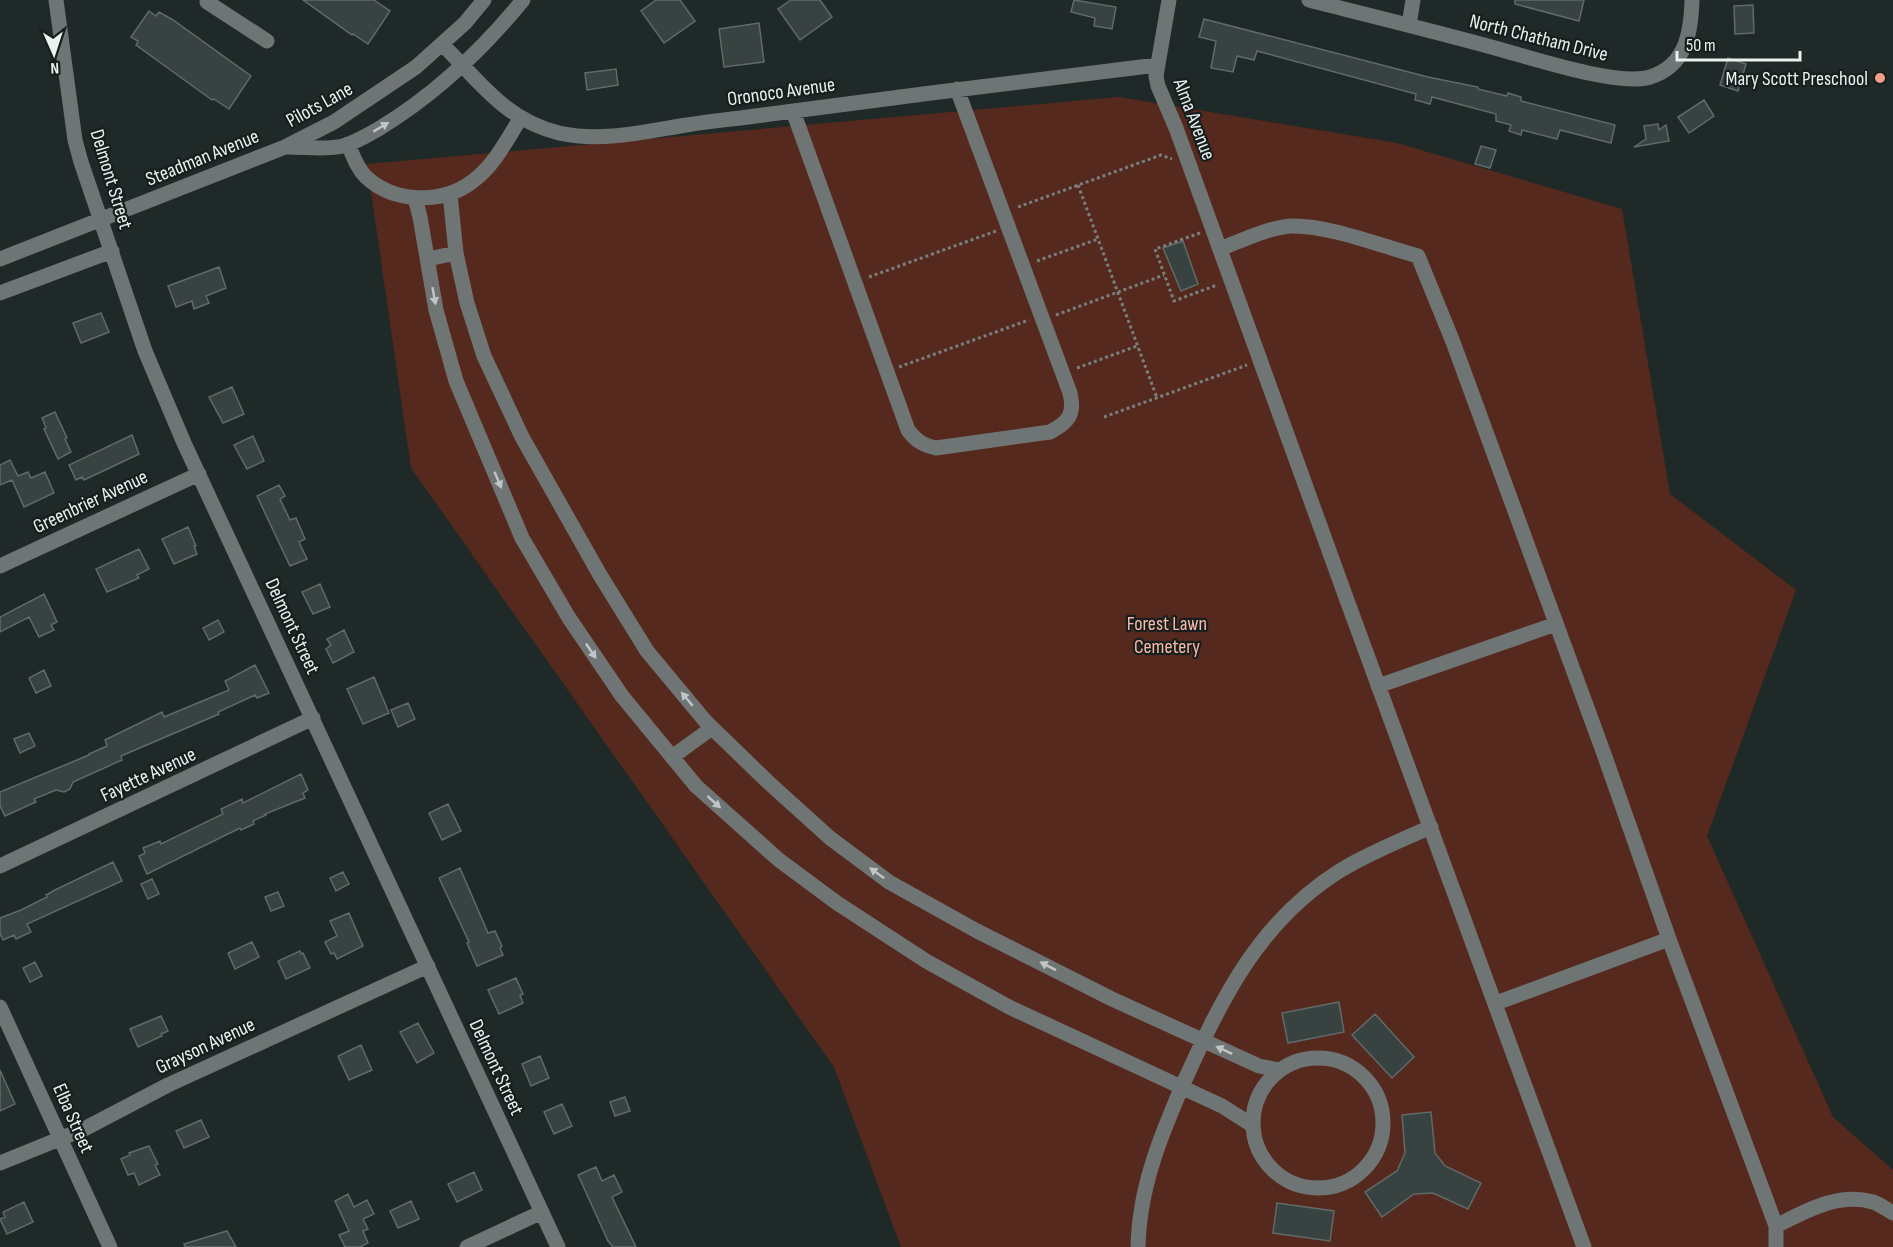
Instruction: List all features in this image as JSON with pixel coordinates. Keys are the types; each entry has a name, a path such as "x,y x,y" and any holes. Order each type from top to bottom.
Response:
{"street":[{"name":"Delmont Street","path":"56,0 75,140 146,351 184,443 558,1247"},
{"path":"208,0 207,2 267,41"},
{"name":"Pilots Lane","path":"285,147 334,122 416,68 465,23 484,0"},
{"name":"Pilots Lane","path":"285,147 336,147 348,144 358,141 395,119 430,93 462,64 523,0"},
{"name":"Alma Avenue","path":"1169,0 1157,65 1158,86 1213,228 1584,1247"},
{"name":"North Chatham Drive","path":"1309,0 1584,71 1633,80 1655,75 1670,67 1684,50 1691,24 1692,0"},
{"path":"1409,25 1413,0"},
{"name":"Oronoco Avenue","path":"442,44 492,96 520,118 557,132 581,137 618,136 957,89 1157,65"},
{"path":"793,111 908,430 914,439 923,445 936,448 1050,432 1061,426 1070,416 1073,405 957,89"},
{"path":"348,144 360,170 374,183 394,194 415,198 450,194 473,182 487,169 520,118"},
{"name":"Steadman Avenue","path":"0,259 285,147"},
{"path":"450,194 456,253 467,303 484,356 522,437 647,651 712,728 830,838 889,882 977,931 1112,999 1259,1066 1279,1070"},
{"path":"415,198 436,310 456,381 522,538 569,618 609,676 696,786 779,860 837,903 926,962 1009,1007 1222,1106 1252,1125"},
{"path":"1220,249 1262,233 1290,226 1315,228 1418,256 1453,342 1669,939 1776,1226 1776,1247"},
{"path":"0,293 112,251"},
{"path":"428,259 456,253"},
{"name":"Greenbrier Avenue","path":"0,566 199,474"},
{"path":"1378,686 1556,624"},
{"name":"Fayette Avenue","path":"0,866 313,718"},
{"path":"672,757 712,728"},
{"path":"1138,1247 1138,1228 1144,1191 1162,1131 1203,1040 1245,963 1289,912 1340,871 1389,845 1431,827"},
{"path":"1496,1003 1669,939"},
{"name":"Grayson Avenue","path":"0,1163 84,1129 179,1080 428,966"},
{"name":"Elba Street","path":"0,1006 110,1247"},
{"path":"1315,1057 1334,1059 1352,1067 1367,1079 1378,1095 1383,1114 1383,1133 1378,1152 1367,1167 1352,1180 1334,1187 1314,1189 1295,1185 1278,1175 1264,1161 1256,1144 1252,1125 1253,1109 1258,1094 1267,1081 1279,1070 1296,1061 1315,1057"},
{"path":"1776,1226 1817,1205 1851,1198 1875,1202 1893,1213"},
{"path":"467,1247 542,1212"}],"path":[{"path":"855,283 1006,219 1078,185 1161,155 1190,167"},
{"path":"1078,185 1157,398"},
{"path":"1213,228 1155,249 1174,301 1231,280"},
{"path":"1023,266 1098,238"},
{"path":"887,371 1164,275"},
{"path":"1063,374 1137,346"},
{"path":"1104,417 1260,360"}],"green space":[{"name":"Forest Lawn Cemetery","path":"1119,97 1397,143 1622,209 1670,494 1796,590 1707,836 1833,1117 1893,1170 1893,1247 901,1247 834,1067 411,468 367,164"}],"building":[{"path":"303,0 374,0 390,11 368,44"},
{"path":"656,0 680,0 695,21 664,43 641,11"},
{"path":"791,0 820,0 832,17 800,40 778,9"},
{"path":"1074,0 1116,7 1112,29 1094,26 1095,18 1071,12"},
{"path":"1515,0 1584,0 1579,21 1515,4"},
{"path":"1753,5 1754,33 1735,34 1734,6"},
{"path":"149,11 156,16 159,12 173,20 251,76 229,109 214,99 212,100 136,45 138,41 131,37"},
{"path":"1204,19 1428,77 1478,87 1478,89 1507,96 1508,93 1521,97 1521,101 1615,125 1611,143 1560,130 1557,139 1522,130 1521,135 1509,131 1511,125 1496,121 1496,114 1432,97 1430,104 1415,100 1416,94 1257,51 1254,60 1237,56 1233,72 1211,68 1216,41 1199,37"},
{"path":"759,23 764,62 724,67 719,29"},
{"path":"1728,58 1746,64 1738,91 1720,85"},
{"path":"616,69 618,85 587,90 585,73"},
{"path":"1704,100 1714,116 1689,133 1678,117"},
{"path":"1658,124 1659,130 1666,125 1669,141 1634,147 1646,139 1644,126"},
{"path":"1481,146 1496,150 1490,168 1475,164"},
{"path":"1183,241 1198,284 1181,291 1163,248"},
{"path":"219,267 226,288 206,296 209,303 194,309 192,301 176,307 168,286"},
{"path":"101,313 109,332 81,343 73,323"},
{"path":"232,387 244,414 223,423 209,397"},
{"path":"55,412 71,452 58,459 44,429 46,428 42,418"},
{"path":"132,435 139,454 84,480 82,477 76,480 69,465"},
{"path":"253,436 264,461 247,469 234,445"},
{"path":"10,460 18,476 28,472 31,478 45,472 54,493 24,507 12,480 0,485 0,465"},
{"path":"279,485 285,496 280,499 290,520 296,518 305,539 299,542 307,559 290,566 257,496"},
{"path":"188,527 197,554 174,564 162,539"},
{"path":"139,549 149,569 137,575 139,578 107,592 96,569"},
{"path":"320,584 330,607 313,614 302,592"},
{"path":"44,594 57,622 51,625 54,630 39,637 29,617 0,632 0,617"},
{"path":"218,620 224,632 209,640 203,628"},
{"path":"344,630 354,652 333,663 326,649 331,645 327,639"},
{"path":"255,665 269,693 257,698 255,695 218,712 219,714 121,756 122,760 73,782 70,789 64,792 56,790 34,799 36,802 5,816 0,806 0,792 89,755 107,746 105,740 162,712 164,717 229,690 225,681"},
{"path":"44,670 51,686 36,693 29,678"},
{"path":"374,677 389,713 363,724 347,689"},
{"path":"408,703 415,719 398,727 391,710"},
{"path":"29,733 35,746 20,753 14,739"},
{"path":"301,774 308,790 303,793 305,798 265,814 253,821 254,824 241,830 240,828 147,874 139,856 145,853 143,848 160,841 161,844 223,814 221,809 242,799 243,803"},
{"path":"448,804 461,831 442,840 429,813"},
{"path":"113,862 122,881 27,924 31,932 16,939 14,935 3,940 0,933 0,918 21,910 47,897 46,895 55,890"},
{"path":"460,868 488,933 495,931 502,946 500,948 503,955 477,966 467,943 469,942 439,878"},
{"path":"343,872 349,884 336,891 330,878"},
{"path":"152,879 159,894 148,899 141,884"},
{"path":"278,892 284,906 271,911 265,897"},
{"path":"349,913 363,946 337,959 334,953 331,954 325,942 337,936 330,921"},
{"path":"252,942 259,957 235,969 228,953"},
{"path":"300,951 310,968 286,979 278,961"},
{"path":"35,962 42,976 30,982 23,968"},
{"path":"516,978 523,994 520,995 523,1003 499,1014 488,990"},
{"path":"1339,1002 1344,1032 1288,1043 1282,1013"},
{"path":"1375,1014 1414,1057 1392,1078 1352,1035"},
{"path":"161,1016 168,1031 138,1047 130,1029"},
{"path":"418,1023 434,1053 417,1063 400,1032"},
{"path":"361,1045 372,1070 349,1080 338,1056"},
{"path":"540,1056 549,1078 531,1086 522,1064"},
{"path":"0,1070 15,1104 0,1111"},
{"path":"625,1097 630,1111 615,1116 610,1102"},
{"path":"562,1104 572,1126 554,1134 544,1112"},
{"path":"1431,1112 1435,1153 1445,1166 1481,1183 1468,1209 1433,1193 1414,1194 1382,1217 1365,1192 1397,1171 1405,1153 1402,1115"},
{"path":"201,1120 209,1137 184,1148 176,1131"},
{"path":"149,1146 158,1164 155,1165 160,1175 139,1185 134,1173 128,1175 121,1159 130,1155 129,1153"},
{"path":"596,1167 602,1181 614,1175 622,1192 612,1197 636,1247 613,1247 608,1241 578,1175"},
{"path":"474,1172 482,1190 457,1202 448,1184"},
{"path":"348,1194 354,1207 367,1200 374,1214 363,1219 368,1229 363,1231 368,1243 360,1247 345,1247 339,1235 349,1231 335,1201"},
{"path":"411,1201 419,1219 398,1228 390,1211"},
{"path":"24,1202 33,1222 7,1234 0,1219 5,1217 3,1212"},
{"path":"1277,1203 1334,1211 1330,1241 1273,1233"},
{"path":"227,1231 236,1247 185,1247 184,1244"}],"place":[{"name":"Mary Scott Preschool","path":"1880,78"}]}
